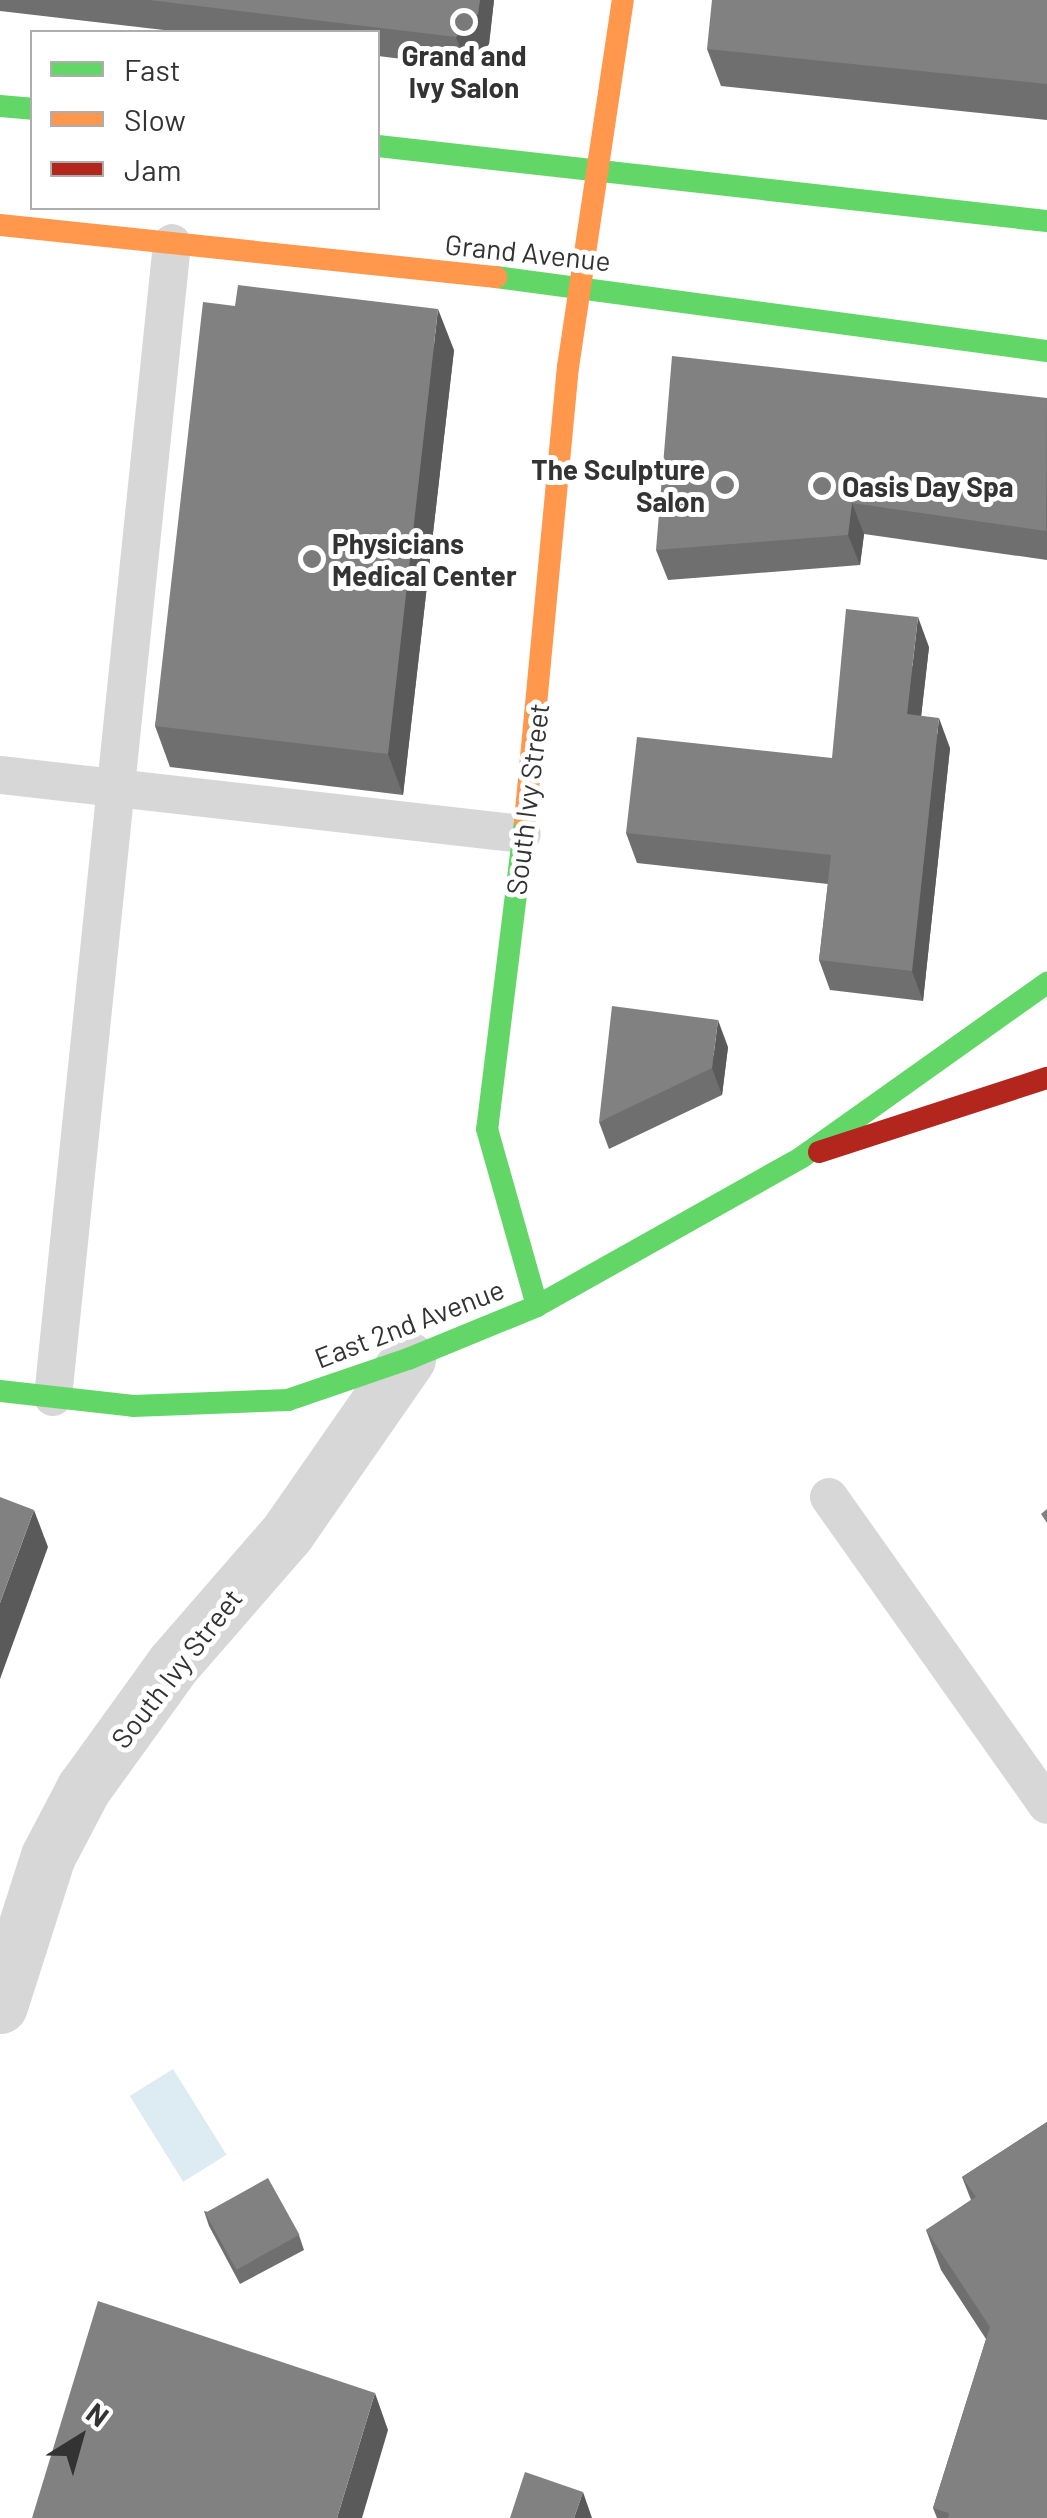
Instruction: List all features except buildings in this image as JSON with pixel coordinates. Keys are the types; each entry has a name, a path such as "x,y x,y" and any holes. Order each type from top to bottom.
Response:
{"main road":[{"name":"South Ivy Street","path":"537,1306 487,1129 580,286 623,0"},
{"path":"0,106 30,110"},
{"path":"380,146 1047,220"},
{"name":"Grand Avenue","path":"0,226 580,286 1047,351"},
{"name":"East 2nd Avenue","path":"0,1390 133,1406 288,1400 408,1359 537,1306 802,1158 1047,982"},
{"name":"East 2nd Avenue","path":"802,1158 1047,1078"}],"street":[{"name":"South Ivy Street","path":"0,2006 48,1856 82,1789 174,1662 287,1534 408,1359"}],"lane":[{"path":"54,1397 172,244"},
{"path":"0,775 522,834"},
{"path":"829,1497 1047,1805"}],"shaded area":[{"path":"173,2069 227,2155 183,2182 130,2096"}],"traffic: fast":[{"path":"0,106 30,109"},
{"path":"380,146 1047,221"},
{"path":"496,277 1047,351"},
{"path":"525,821 487,1129 537,1306"},
{"path":"0,1391 133,1406 288,1400 408,1359 537,1306 802,1157 1047,983"}],"traffic: slow":[{"path":"525,821 568,367 623,0"},
{"path":"0,225 496,277"}],"traffic: jam":[{"path":"819,1152 1047,1078"}],"place":[{"name":"Grand and Ivy Salon","path":"464,22"},
{"name":"The Sculpture Salon","path":"725,485"},
{"name":"Oasis Day Spa","path":"822,486"},
{"name":"Physicians Medical Center","path":"312,559"}]}
